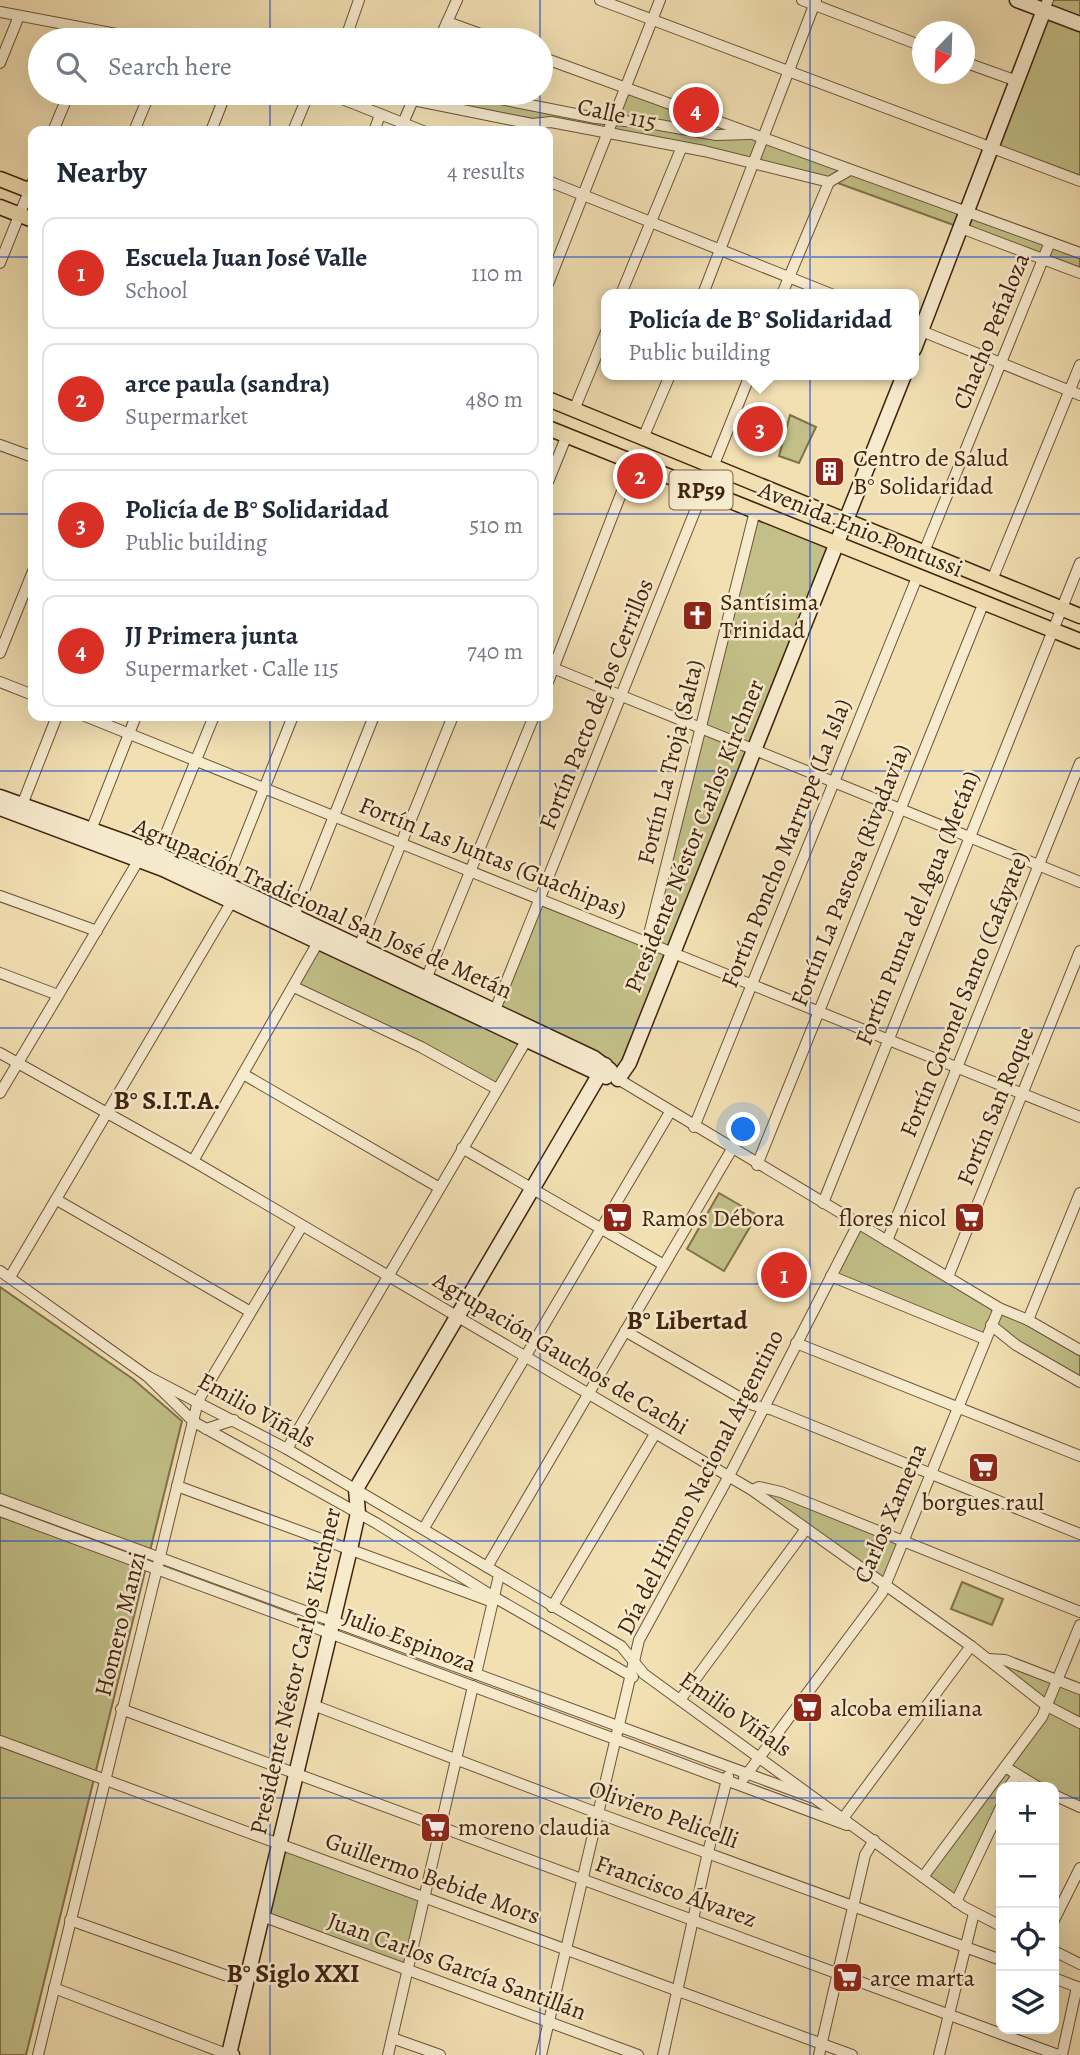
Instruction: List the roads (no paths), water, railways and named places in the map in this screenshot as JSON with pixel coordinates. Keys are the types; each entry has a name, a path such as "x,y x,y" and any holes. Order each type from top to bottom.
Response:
{"main road":[{"path":"0,179 28,187"},
{"path":"0,207 26,217"},
{"name":"Avenida Enio Pontussi","path":"553,401 1080,616"},
{"name":"Avenida Enio Pontussi","path":"553,430 1080,641"}],"street":[{"path":"349,28 359,0"},
{"path":"444,28 457,0"},
{"path":"600,0 1080,181"},
{"path":"553,272 660,0"},
{"path":"802,0 815,2 912,42"},
{"path":"1017,0 1046,5 1080,24"},
{"path":"705,289 815,2"},
{"path":"919,327 961,228 1046,5"},
{"path":"0,12 65,28"},
{"path":"0,63 19,16"},
{"path":"447,22 464,28"},
{"path":"553,61 1080,253"},
{"path":"975,66 1017,81"},
{"path":"55,126 64,105"},
{"path":"136,126 145,105"},
{"path":"213,126 221,105"},
{"path":"295,126 304,105"},
{"path":"356,105 410,126"},
{"path":"403,123 411,105"},
{"name":"Calle 115","path":"448,105 524,126"},
{"path":"532,105 716,135 749,134"},
{"path":"532,126 537,106"},
{"path":"375,126 380,115"},
{"name":"Calle 115","path":"538,126 551,122 816,177 829,182"},
{"path":"623,289 681,149"},
{"path":"798,152 816,177"},
{"path":"784,289 829,182 850,170"},
{"path":"553,183 819,289"},
{"path":"0,263 26,217"},
{"path":"961,228 1080,273"},
{"name":"Chacho Peñaloza","path":"924,552 1050,242"},
{"path":"919,329 1080,395"},
{"path":"574,410 601,344"},
{"path":"992,580 1080,365"},
{"path":"643,439 668,380"},
{"path":"713,467 748,380"},
{"name":"Presidente Néstor Carlos Kirchner","path":"618,1079 629,1062 902,380"},
{"path":"553,470 567,435"},
{"path":"0,445 28,455"},
{"path":"553,662 634,463"},
{"name":"Fortín Pacto de los Cerrillos","path":"495,1010 704,491"},
{"name":"Fortín La Troja (Salta)","path":"647,942 755,511"},
{"name":"Fortín Punta del Agua (Metán)","path":"823,1203 1080,562"},
{"name":"Fortín Poncho Marrupe (La Isla)","path":"694,1127 918,575"},
{"path":"0,653 28,583"},
{"name":"Fortín La Pastosa (Rivadavia)","path":"757,1165 984,602"},
{"path":"553,668 1080,882"},
{"path":"0,682 28,693"},
{"path":"22,805 55,721"},
{"name":"Fortín Las Juntas (Guachipas)","path":"98,721 1080,1117"},
{"path":"91,830 134,721"},
{"path":"0,1093 97,931 149,857 212,721"},
{"path":"10,1277 57,1200 232,892 265,787 291,721"},
{"path":"294,916 372,721"},
{"path":"359,947 451,721"},
{"path":"424,985 532,721"},
{"name":"Fortín Coronel Santo (Cafayate)","path":"887,1241 1080,763"},
{"name":"Agrupación Tradicional San José de Metán","path":"0,797 91,830 149,857 294,916 321,937 359,947 526,1041 602,1070"},
{"name":"Agrupación Tradicional San José de Metán","path":"0,808 149,857"},
{"name":"Agrupación Tradicional San José de Metán","path":"232,892 424,985 495,1010 618,1079 732,1150 999,1308 1028,1320 1080,1349"},
{"path":"0,896 97,931"},
{"path":"193,1161 321,937"},
{"name":"Fortín San Roque","path":"948,1277 1080,951"},
{"path":"0,973 58,995"},
{"path":"294,986 421,1047 497,1089"},
{"path":"286,1449 526,1041"},
{"name":"Agrupación Gauchos de Cachi","path":"0,1053 193,1161 752,1490 971,1646 1047,1706 1080,1723"},
{"name":"Presidente Néstor Carlos Kirchner","path":"230,2055 350,1549 358,1513 356,1489 602,1070"},
{"path":"243,1074 438,1187"},
{"path":"424,1528 670,1112"},
{"path":"462,1148 664,1265"},
{"path":"486,1567 732,1150"},
{"path":"1028,1320 1080,1193"},
{"path":"57,1200 249,1311"},
{"name":"Día del Himno Nacional Argentino","path":"541,2055 633,1677 633,1661 639,1640 729,1476 858,1224"},
{"name":"Homero Manzi","path":"38,2055 198,1401 249,1311 302,1226"},
{"path":"0,1271 146,1376"},
{"path":"831,1276 985,1339"},
{"name":"Carlos Xamena","path":"741,1785 746,1773 761,1757 886,1584 999,1308"},
{"path":"991,1325 1016,1345 1080,1382"},
{"path":"625,1331 752,1405 1080,1534"},
{"path":"796,1343 1080,1456"},
{"name":"Emilio Viñals","path":"146,1376 297,1455 621,1646 643,1674 821,1801"},
{"name":"Emilio Viñals","path":"146,1376 194,1422 358,1513 493,1599 633,1677"},
{"path":"206,1429 234,1420"},
{"path":"552,1607 655,1434"},
{"path":"287,1473 297,1455"},
{"path":"177,1486 493,1599"},
{"path":"752,1490 759,1487 781,1492 1080,1612"},
{"name":"Julio Espinoza","path":"0,1499 158,1557 473,1686 861,1830"},
{"name":"Julio Espinoza","path":"0,1511 155,1570 477,1674 821,1801"},
{"path":"680,1700 806,1529"},
{"path":"477,1674 499,1575"},
{"path":"923,1877 1005,1768 1047,1706 1080,1625"},
{"path":"844,1817 971,1646"},
{"path":"988,1659 1005,1660 1080,1689"},
{"path":"388,2055 473,1686"},
{"name":"Oliviero Pelicelli","path":"313,1705 600,1814 996,1958"},
{"name":"Francisco Álvarez","path":"121,1709 1060,2055"},
{"name":"Guillermo Bebide Mors","path":"0,1741 852,2055"},
{"path":"1005,1768 1027,1782"},
{"path":"663,2055 708,1852 726,1780 733,1769"},
{"path":"1012,1782 1016,1777"},
{"path":"1059,1796 1080,1807"},
{"path":"821,1801 957,1902 996,1924"},
{"path":"957,1902 996,1818"},
{"path":"819,2055 865,1855 873,1840"},
{"path":"1059,1910 1080,1868"},
{"path":"939,2055 974,1913"},
{"name":"Juan Carlos García Santillán","path":"262,1916 638,2055"},
{"path":"70,1920 247,1983"},
{"path":"1059,1954 1080,1964"},
{"path":"1059,1981 1079,1987 1060,2055"},
{"path":"54,1988 230,2055"},
{"path":"393,2038 440,2055"}],"place":[{"name":"JJ Primera junta","path":"696,110"},
{"name":"Policía de B° Solidaridad","path":"760,429"},
{"name":"Centro de Salud B° Solidaridad","path":"830,472"},
{"name":"arce paula (sandra)","path":"640,476"},
{"name":"Santísima Trinidad","path":"697,616"},
{"name":"Ramos Débora","path":"618,1218"},
{"name":"flores nicol","path":"969,1218"},
{"name":"Escuela Juan José Valle","path":"784,1275"},
{"name":"borgues raul","path":"983,1468"},
{"name":"alcoba emiliana","path":"807,1708"},
{"name":"moreno claudia","path":"435,1827"},
{"name":"arce marta","path":"847,1978"}],"district":[{"name":"B° S.I.T.A.","path":"167,1100"},
{"name":"B° Libertad","path":"687,1320"},
{"name":"B° Siglo XXI","path":"293,1973"}]}
